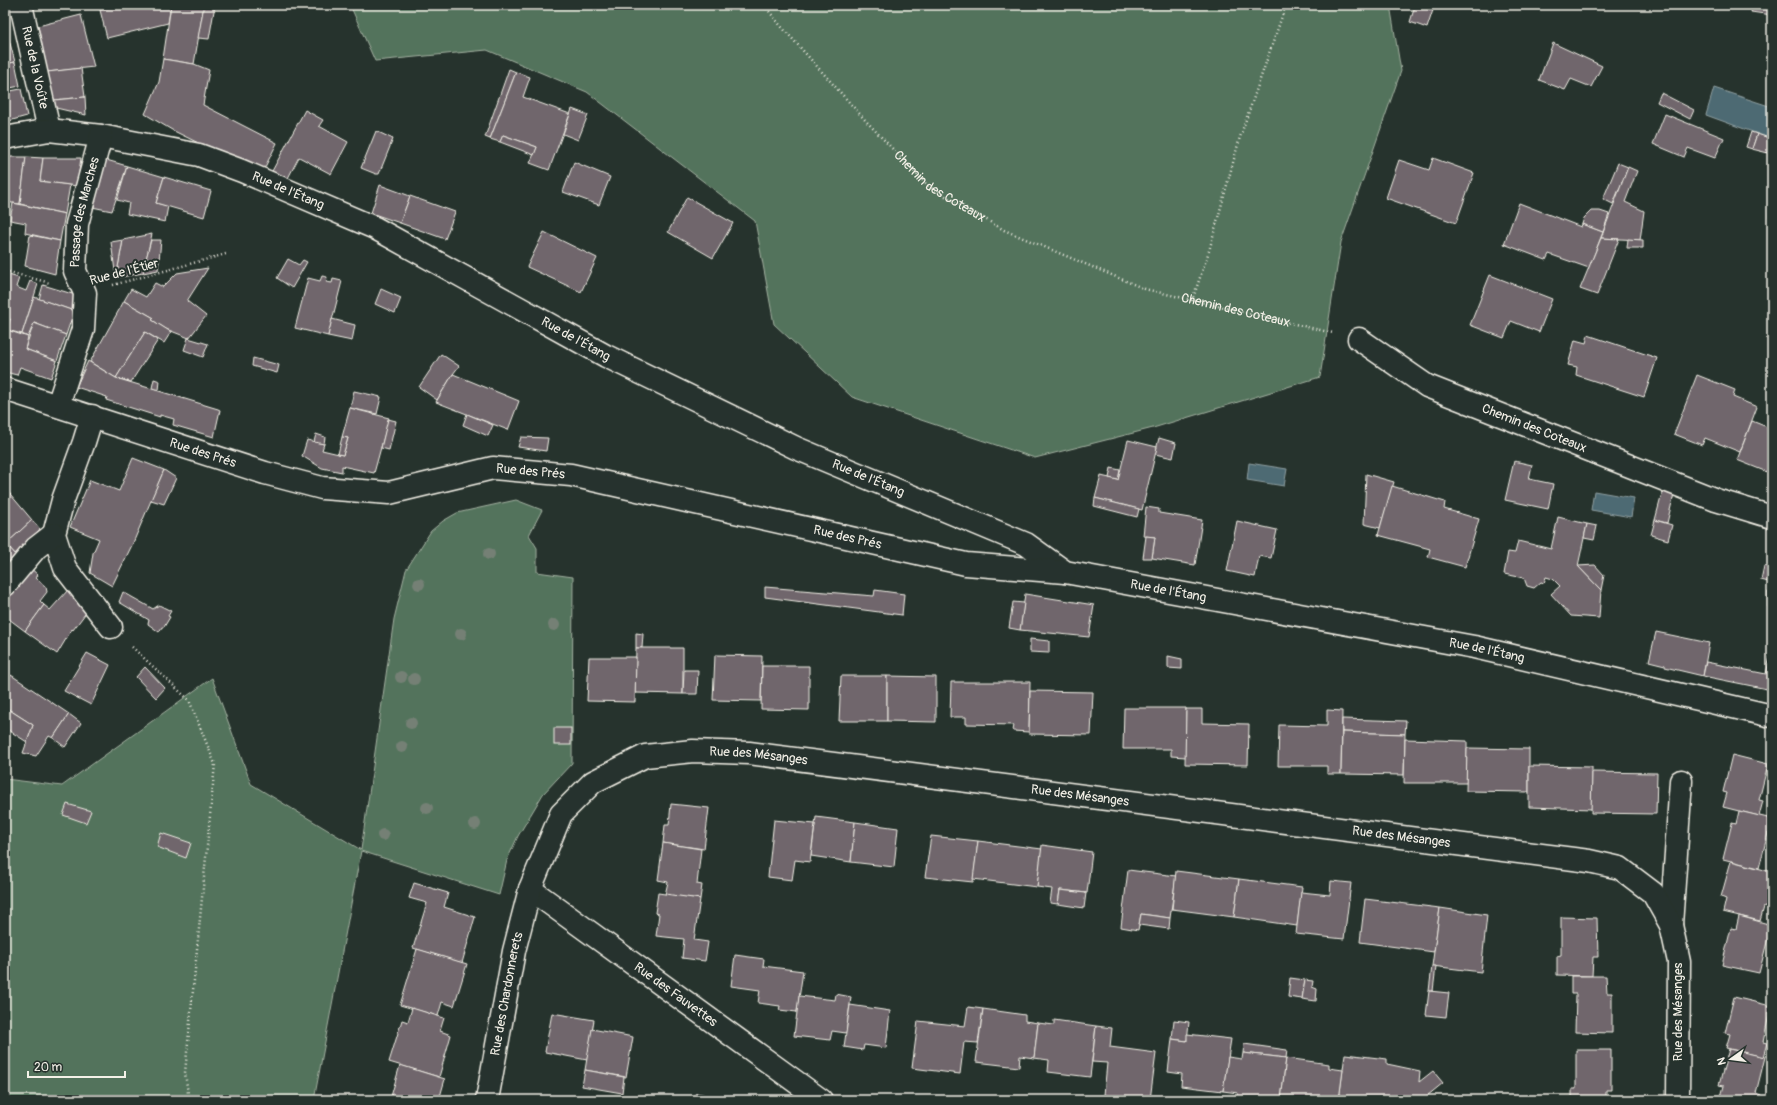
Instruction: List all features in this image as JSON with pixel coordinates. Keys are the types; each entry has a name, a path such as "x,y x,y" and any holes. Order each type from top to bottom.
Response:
{"street":[{"name":"Rue de la Voûte","path":"21,5 50,130"},
{"name":"Rue de l'Étang","path":"5,138 50,130 101,136 199,155 242,171 375,228 606,356 796,448 1026,544 1065,572 1474,647 1772,716"},
{"name":"Passage des Marches","path":"58,404 83,329 85,293 75,271 78,224 101,136"},
{"name":"Chemin des Coteaux","path":"1359,339 1427,386 1716,500 1772,517"},
{"name":"Rue des Prés","path":"5,389 58,404 266,473 322,488 388,493 493,468 572,475 966,564 1065,572"},
{"path":"92,416 63,500 54,534 65,568 111,627"},
{"path":"5,585 36,548 54,534"},
{"name":"Rue des Mésanges","path":"530,889 561,814 593,782 645,756 693,751 749,753 1589,861 1620,868 1653,893 1671,925"},
{"name":"Rue des Mésanges","path":"1678,1100 1679,962 1671,925 1681,781"},
{"name":"Rue des Chardonnerets","path":"487,1100 514,951 530,889"},
{"name":"Rue des Fauvettes","path":"530,889 821,1100"}],"path":[{"name":"Chemin des Coteaux","path":"764,5 866,121 928,186 1004,230 1144,289 1359,339"},
{"path":"1192,301 1209,251 1240,137 1286,5"},
{"name":"Rue de l'Étier","path":"5,271 85,293 226,254"},
{"path":"111,627 190,700 216,764 185,1073 189,1100"}],"green space":[{"path":"350,5 1390,5 1401,71 1341,242 1320,377 1153,428 1035,458 852,397 774,324 755,221 587,92 487,50 375,61"},
{"path":"516,500 542,510 529,535 537,548 537,572 573,577 572,763 543,794 518,836 507,860 499,895 361,851 314,1100 5,1100 5,779 62,786 212,678 251,784 361,850 394,619 406,570 431,531 443,521 457,513"}],"water":[{"path":"1714,88 1772,107 1772,139 1706,115"},
{"path":"1249,463 1287,469 1284,486 1247,480"},
{"path":"1594,491 1634,498 1631,517 1591,510"}],"building":[{"path":"120,5 171,5 168,23 107,38 100,10"},
{"path":"171,5 204,5 194,64 163,59"},
{"path":"204,5 215,5 209,39 198,38"},
{"path":"1753,5 1772,5 1772,15 1751,12"},
{"path":"1415,6 1433,10 1427,28 1410,22"},
{"path":"81,15 94,67 47,72 38,26"},
{"path":"5,36 8,36 15,62 5,64"},
{"path":"1553,43 1602,66 1591,87 1571,79 1565,90 1539,80"},
{"path":"163,59 194,64 209,70 203,105 277,143 264,169 251,163 249,168 172,130 145,114 159,82"},
{"path":"15,62 20,86 5,89 5,64"},
{"path":"81,68 85,97 54,100 47,72"},
{"path":"509,69 516,72 490,139 485,137"},
{"path":"516,72 530,77 523,97 570,114 549,170 530,163 537,147 503,135 500,142 490,139"},
{"path":"21,89 27,116 5,122 5,92"},
{"path":"1661,93 1694,110 1690,119 1657,102"},
{"path":"85,97 86,115 56,108 54,100"},
{"path":"572,109 588,115 578,140 563,134"},
{"path":"305,110 323,120 319,126 348,142 331,174 299,157 287,180 271,173"},
{"path":"1665,114 1724,138 1715,158 1688,148 1684,157 1653,144"},
{"path":"376,131 393,139 379,174 361,168"},
{"path":"1751,132 1757,134 1752,149 1746,147"},
{"path":"1757,134 1772,139 1772,154 1752,149"},
{"path":"503,135 537,147 534,155 500,142"},
{"path":"5,157 26,157 20,204 5,202"},
{"path":"26,157 43,158 40,181 70,185 65,214 20,204"},
{"path":"43,158 81,158 77,186 40,181"},
{"path":"1433,158 1474,173 1456,223 1386,198 1399,160 1429,170"},
{"path":"103,159 127,166 112,211 87,206"},
{"path":"574,162 610,177 599,205 563,192"},
{"path":"1618,163 1628,167 1613,204 1603,199"},
{"path":"127,166 164,177 156,203 168,206 165,222 127,214 129,203 117,200"},
{"path":"1628,167 1637,171 1625,202 1644,211 1640,240 1601,238"},
{"path":"1770,176 1772,176 1772,217 1769,217"},
{"path":"164,177 211,191 204,217 156,203"},
{"path":"380,185 410,196 400,223 371,213"},
{"path":"410,196 455,212 445,239 400,223"},
{"path":"687,197 733,223 713,258 668,232"},
{"path":"13,203 65,214 60,241 25,233 26,223 10,220"},
{"path":"1519,203 1581,227 1582,224 1603,232 1589,268 1549,254 1546,260 1504,244"},
{"path":"1591,211 1600,211 1609,214 1603,232 1582,224 1584,218"},
{"path":"544,232 597,258 581,292 527,267"},
{"path":"152,234 143,273 116,278 123,240"},
{"path":"30,235 60,241 55,274 25,266"},
{"path":"1601,238 1619,239 1597,295 1580,289"},
{"path":"1628,239 1643,240 1643,248 1627,248"},
{"path":"123,240 116,278 111,242"},
{"path":"151,240 161,240 159,261 146,259"},
{"path":"146,259 159,261 158,270 143,273"},
{"path":"288,259 299,265 303,260 307,262 292,288 277,278"},
{"path":"208,268 187,301 206,316 189,338 166,329 152,320 154,318 124,301 131,289 146,297 155,283 163,287 177,273"},
{"path":"5,274 19,278 16,287 26,291 30,281 38,284 22,334 7,330 10,319 5,318"},
{"path":"1490,275 1552,299 1539,332 1511,321 1504,338 1470,325"},
{"path":"322,276 327,277 326,282 332,283 333,279 342,281 328,336 295,328 308,278 320,281"},
{"path":"43,285 79,296 74,311 39,299"},
{"path":"381,289 401,298 395,313 375,304"},
{"path":"34,297 74,311 66,335 34,323 28,337 22,334"},
{"path":"124,301 154,318 152,320 171,332 164,343 145,332 116,378 90,362"},
{"path":"5,318 10,319 5,335"},
{"path":"332,319 355,325 352,341 328,336"},
{"path":"34,323 66,335 57,361 25,349"},
{"path":"7,330 28,337 25,349 57,361 51,378 20,367 17,375 5,372 5,335"},
{"path":"145,332 158,340 131,382 116,378"},
{"path":"1588,335 1657,358 1644,397 1576,375 1577,367 1568,365 1575,340 1586,343"},
{"path":"188,338 208,344 203,357 184,350"},
{"path":"441,354 459,366 437,400 419,387"},
{"path":"253,358 279,365 277,373 252,366"},
{"path":"88,361 116,378 220,410 214,437 173,425 174,419 160,415 160,417 106,400 107,397 76,387"},
{"path":"453,374 519,401 508,430 436,402"},
{"path":"1697,375 1735,390 1733,397 1757,407 1740,452 1705,438 1702,445 1674,434"},
{"path":"154,379 160,381 159,390 152,388"},
{"path":"354,391 381,397 377,414 350,408"},
{"path":"350,408 389,418 374,473 342,466 342,472 322,468 302,456 307,440 324,444 322,450 343,455 348,438 342,437"},
{"path":"467,414 493,425 488,436 463,425"},
{"path":"388,419 396,421 389,450 381,448"},
{"path":"1752,421 1772,429 1772,474 1737,460"},
{"path":"316,434 325,437 324,444 314,442"},
{"path":"342,437 348,438 343,455 338,454"},
{"path":"521,437 548,438 546,451 518,447"},
{"path":"1159,438 1176,443 1173,458 1155,454"},
{"path":"1128,440 1157,447 1142,510 1095,498 1101,476 1118,480"},
{"path":"133,458 164,470 133,543 112,586 90,573 93,553 99,539 70,527 90,480 119,491"},
{"path":"1514,461 1532,465 1529,479 1553,484 1548,509 1505,500"},
{"path":"1111,468 1120,470 1118,480 1109,478"},
{"path":"164,470 176,478 164,504 151,500"},
{"path":"1366,474 1394,482 1380,528 1364,524"},
{"path":"1392,486 1445,502 1444,509 1479,519 1465,567 1428,557 1430,549 1378,535"},
{"path":"5,488 32,520 5,545"},
{"path":"1663,490 1674,494 1667,523 1655,520"},
{"path":"1095,498 1139,509 1137,517 1094,506"},
{"path":"1146,507 1159,509 1159,513 1202,520 1195,565 1152,558 1155,537 1143,536"},
{"path":"1558,517 1587,524 1578,566 1601,590 1599,618 1571,616 1551,594 1560,586 1553,579 1546,577 1544,583 1541,582 1534,588 1527,586 1524,578 1504,574 1508,552 1515,553 1518,541 1551,549"},
{"path":"32,520 40,529 17,556 6,544"},
{"path":"1655,520 1672,525 1668,540 1651,535"},
{"path":"1237,521 1277,530 1271,558 1259,556 1255,577 1227,571"},
{"path":"1587,524 1597,526 1594,540 1584,538"},
{"path":"1146,536 1155,537 1152,558 1143,558"},
{"path":"6,544 17,556 5,579 5,545"},
{"path":"27,565 38,575 36,578 46,587 47,592 40,601 44,605 25,631 5,616 5,601"},
{"path":"1595,565 1604,575 1601,590 1578,566"},
{"path":"1764,566 1772,568 1772,583 1761,580"},
{"path":"765,587 874,596 875,590 904,594 902,615 765,597"},
{"path":"68,590 88,610 73,630 72,629 57,654 25,631 44,605 50,610"},
{"path":"123,592 153,609 159,605 171,611 168,616 170,617 164,627 162,627 159,632 148,624 149,620 119,602"},
{"path":"1768,592 1772,593 1772,608 1768,607"},
{"path":"1025,594 1094,605 1089,637 1020,630"},
{"path":"1013,602 1024,603 1020,630 1009,628"},
{"path":"1656,632 1709,643 1703,676 1665,667 1665,665 1649,661"},
{"path":"636,633 643,634 642,648 636,648"},
{"path":"1030,639 1049,641 1049,653 1030,652"},
{"path":"636,648 683,648 683,694 635,693"},
{"path":"1771,652 1772,690 1703,676 1706,662 1766,674"},
{"path":"87,653 110,665 91,705 64,691"},
{"path":"715,655 762,656 761,701 713,700"},
{"path":"1168,656 1182,659 1182,669 1168,668"},
{"path":"589,657 636,657 635,702 587,701"},
{"path":"762,666 809,666 809,710 761,709"},
{"path":"145,667 165,688 156,698 136,677"},
{"path":"684,670 698,670 697,694 683,694"},
{"path":"11,675 69,714 53,738 49,736 36,756 23,753 33,725 5,707 5,684"},
{"path":"841,676 887,676 887,721 839,721"},
{"path":"887,676 936,677 936,722 887,721"},
{"path":"951,682 1030,682 1029,732 1013,731 1014,725 966,724 966,717 950,717"},
{"path":"1030,691 1093,692 1091,735 1029,734"},
{"path":"5,707 33,725 27,742 5,728"},
{"path":"1124,708 1186,708 1186,757 1171,756 1171,749 1123,749"},
{"path":"1186,709 1202,709 1202,723 1249,724 1248,765 1185,764"},
{"path":"1327,710 1342,711 1341,774 1327,774 1327,766 1278,766 1279,725 1327,726"},
{"path":"69,714 81,723 65,747 53,738"},
{"path":"1342,719 1406,721 1405,734 1342,732"},
{"path":"554,728 571,728 571,745 554,745"},
{"path":"1342,732 1405,734 1404,775 1341,774"},
{"path":"1405,739 1467,741 1467,783 1404,783"},
{"path":"1467,748 1529,749 1529,792 1466,791"},
{"path":"1732,755 1768,764 1759,800 1763,801 1759,816 1723,807 1727,793 1723,792"},
{"path":"1529,766 1592,767 1592,809 1529,807"},
{"path":"1592,772 1657,773 1656,814 1591,813"},
{"path":"67,804 91,811 86,823 63,815"},
{"path":"671,804 709,808 704,849 663,843 665,825 669,825"},
{"path":"1739,811 1772,819 1772,834 1768,833 1759,868 1723,859 1732,823 1736,824"},
{"path":"816,817 855,822 851,862 811,856"},
{"path":"774,820 815,824 810,862 795,860 792,880 768,877"},
{"path":"855,822 898,828 894,867 851,862"},
{"path":"161,833 191,843 186,858 157,847"},
{"path":"931,836 978,841 973,882 925,877"},
{"path":"978,841 1042,849 1037,887 973,879"},
{"path":"663,843 701,849 697,884 702,885 700,899 665,895 668,882 658,880"},
{"path":"1042,845 1092,852 1087,893 1060,890 1058,904 1050,903 1052,889 1037,887"},
{"path":"1731,861 1772,872 1772,909 1764,907 1760,921 1723,912 1726,899 1721,897"},
{"path":"1128,870 1176,876 1170,918 1141,914 1138,930 1121,927"},
{"path":"1176,871 1239,879 1234,917 1172,909"},
{"path":"1239,879 1302,887 1297,926 1234,917"},
{"path":"1331,881 1351,883 1344,939 1296,934 1301,892 1330,895"},
{"path":"414,883 448,893 444,907 475,917 462,963 413,948 427,903 409,898"},
{"path":"1060,890 1086,893 1084,908 1058,904"},
{"path":"658,893 700,899 694,940 708,942 705,961 682,958 684,939 656,936 659,914 655,913"},
{"path":"1365,899 1440,908 1434,952 1360,942"},
{"path":"1440,908 1487,915 1481,972 1432,966"},
{"path":"1141,914 1170,918 1169,929 1139,925"},
{"path":"1739,916 1772,925 1772,939 1768,938 1759,973 1722,965 1731,928 1736,929"},
{"path":"1561,917 1597,918 1598,957 1593,957 1592,976 1557,975 1557,956 1561,955"},
{"path":"417,949 467,964 454,1006 442,1002 438,1016 400,1005"},
{"path":"735,955 764,959 763,966 803,971 797,1012 779,1010 780,1006 758,1003 760,990 731,986"},
{"path":"1432,966 1436,966 1433,991 1429,991"},
{"path":"1571,976 1606,976 1607,993 1612,993 1612,1033 1575,1032 1576,994 1571,994"},
{"path":"1290,978 1305,980 1302,999 1288,997"},
{"path":"1305,980 1313,981 1312,987 1317,989 1316,1001 1302,999"},
{"path":"1429,991 1449,993 1446,1017 1426,1015"},
{"path":"836,994 851,997 846,1033 832,1031 830,1040 794,1036 799,996 835,1000"},
{"path":"1734,997 1771,1006 1763,1042 1767,1043 1763,1057 1726,1048 1730,1034 1725,1033"},
{"path":"850,1005 890,1011 886,1048 864,1045 863,1050 844,1047"},
{"path":"968,1007 983,1009 978,1043 964,1042 960,1074 912,1068 918,1021 965,1026"},
{"path":"412,1008 444,1018 440,1031 451,1035 439,1077 389,1062 402,1020 408,1022"},
{"path":"983,1009 1025,1015 1025,1021 1038,1023 1034,1058 1020,1056 1019,1067 976,1062"},
{"path":"552,1013 594,1020 587,1060 545,1052"},
{"path":"1054,1020 1096,1026 1090,1077 1048,1072 1049,1060 1034,1058 1038,1023 1054,1025"},
{"path":"1174,1020 1189,1022 1187,1041 1172,1039"},
{"path":"1096,1026 1112,1028 1110,1047 1156,1053 1150,1100 1104,1095 1107,1063 1092,1062"},
{"path":"592,1029 633,1037 626,1077 585,1070"},
{"path":"1187,1034 1231,1039 1223,1091 1181,1086 1182,1074 1168,1072 1172,1039 1187,1041"},
{"path":"1244,1044 1287,1050 1286,1058 1243,1053"},
{"path":"1729,1049 1765,1057 1756,1093 1761,1095 1760,1100 1720,1100 1724,1086 1719,1085"},
{"path":"1576,1050 1611,1050 1611,1090 1606,1090 1606,1100 1572,1100 1572,1089 1576,1089"},
{"path":"1243,1053 1286,1058 1281,1100 1237,1100 1238,1093 1223,1091 1228,1057 1242,1059"},
{"path":"1345,1054 1387,1059 1387,1064 1420,1071 1419,1082 1433,1071 1443,1083 1422,1100 1339,1100"},
{"path":"1286,1058 1329,1064 1329,1068 1343,1070 1339,1100 1281,1100"},
{"path":"400,1065 445,1079 439,1100 390,1100"},
{"path":"585,1070 624,1077 622,1093 582,1086"},
{"path":"696,1093 730,1099 730,1100 695,1100"},
{"path":"581,1095 595,1097 594,1100 580,1100"}]}
